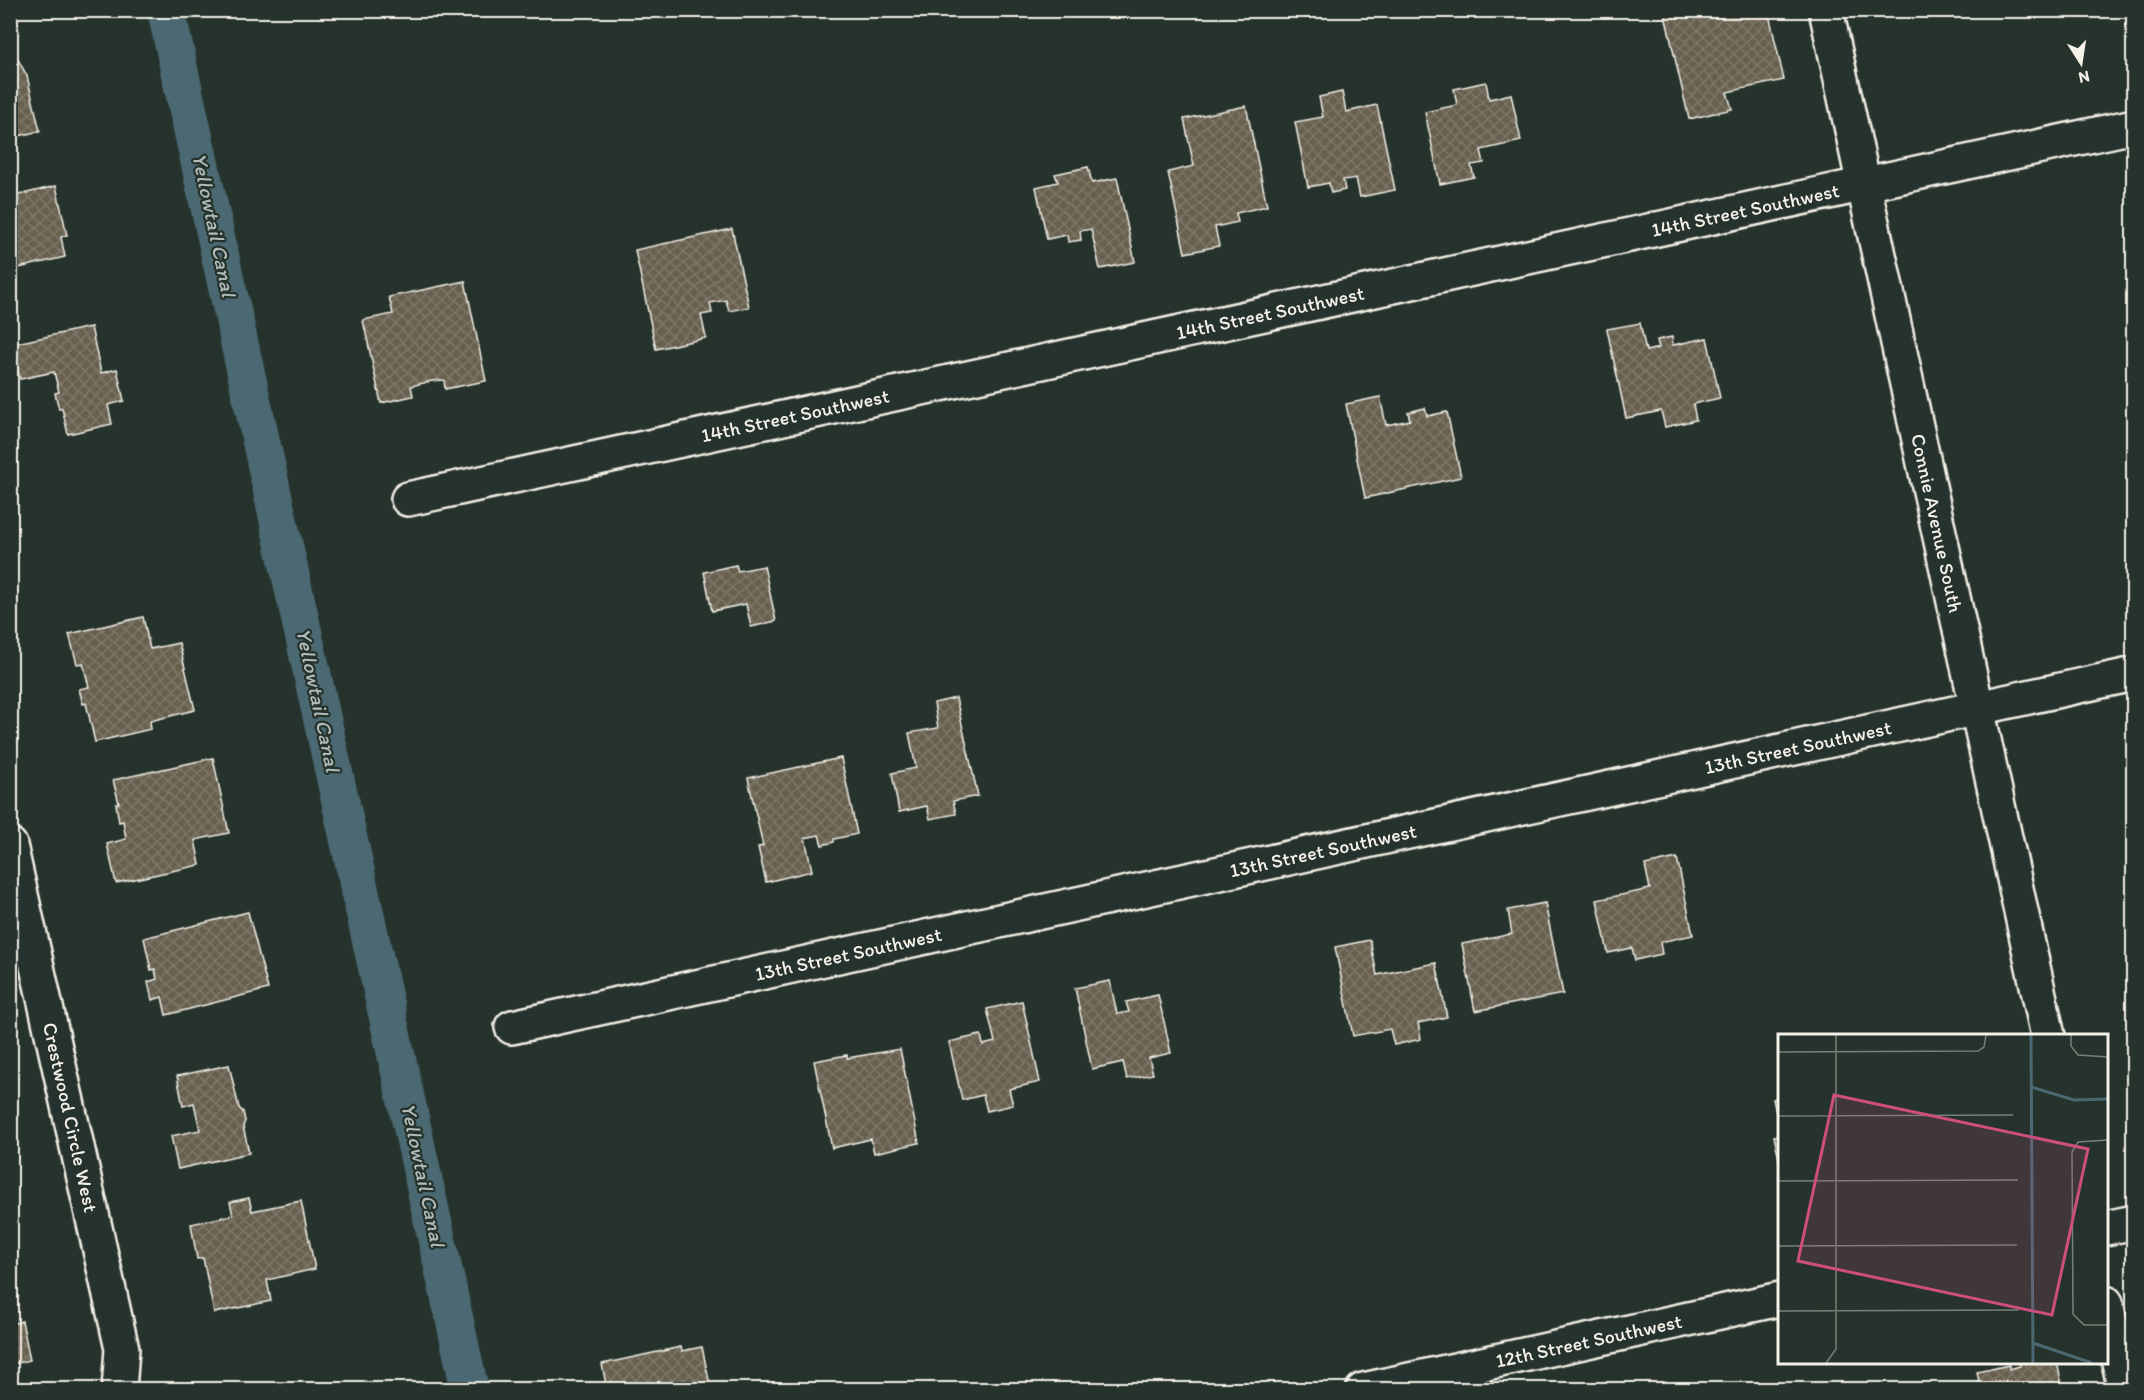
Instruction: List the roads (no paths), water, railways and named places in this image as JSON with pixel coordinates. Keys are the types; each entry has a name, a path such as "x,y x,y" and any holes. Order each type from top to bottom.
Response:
{"street":[{"name":"Connie Avenue South","path":"1826,10 2048,1034"},
{"name":"14th Street Southwest","path":"408,499 2133,126"},
{"name":"13th Street Southwest","path":"512,1027 2133,674"},
{"name":"Crestwood Circle West","path":"10,845 122,1349 119,1389"},
{"path":"2108,1228 2133,1222"},
{"name":"12th Street Southwest","path":"1363,1389 1778,1299"},
{"path":"2108,1312 2125,1389"}],"waterway":[{"name":"Yellowtail Canal","path":"166,10 470,1390"}]}
